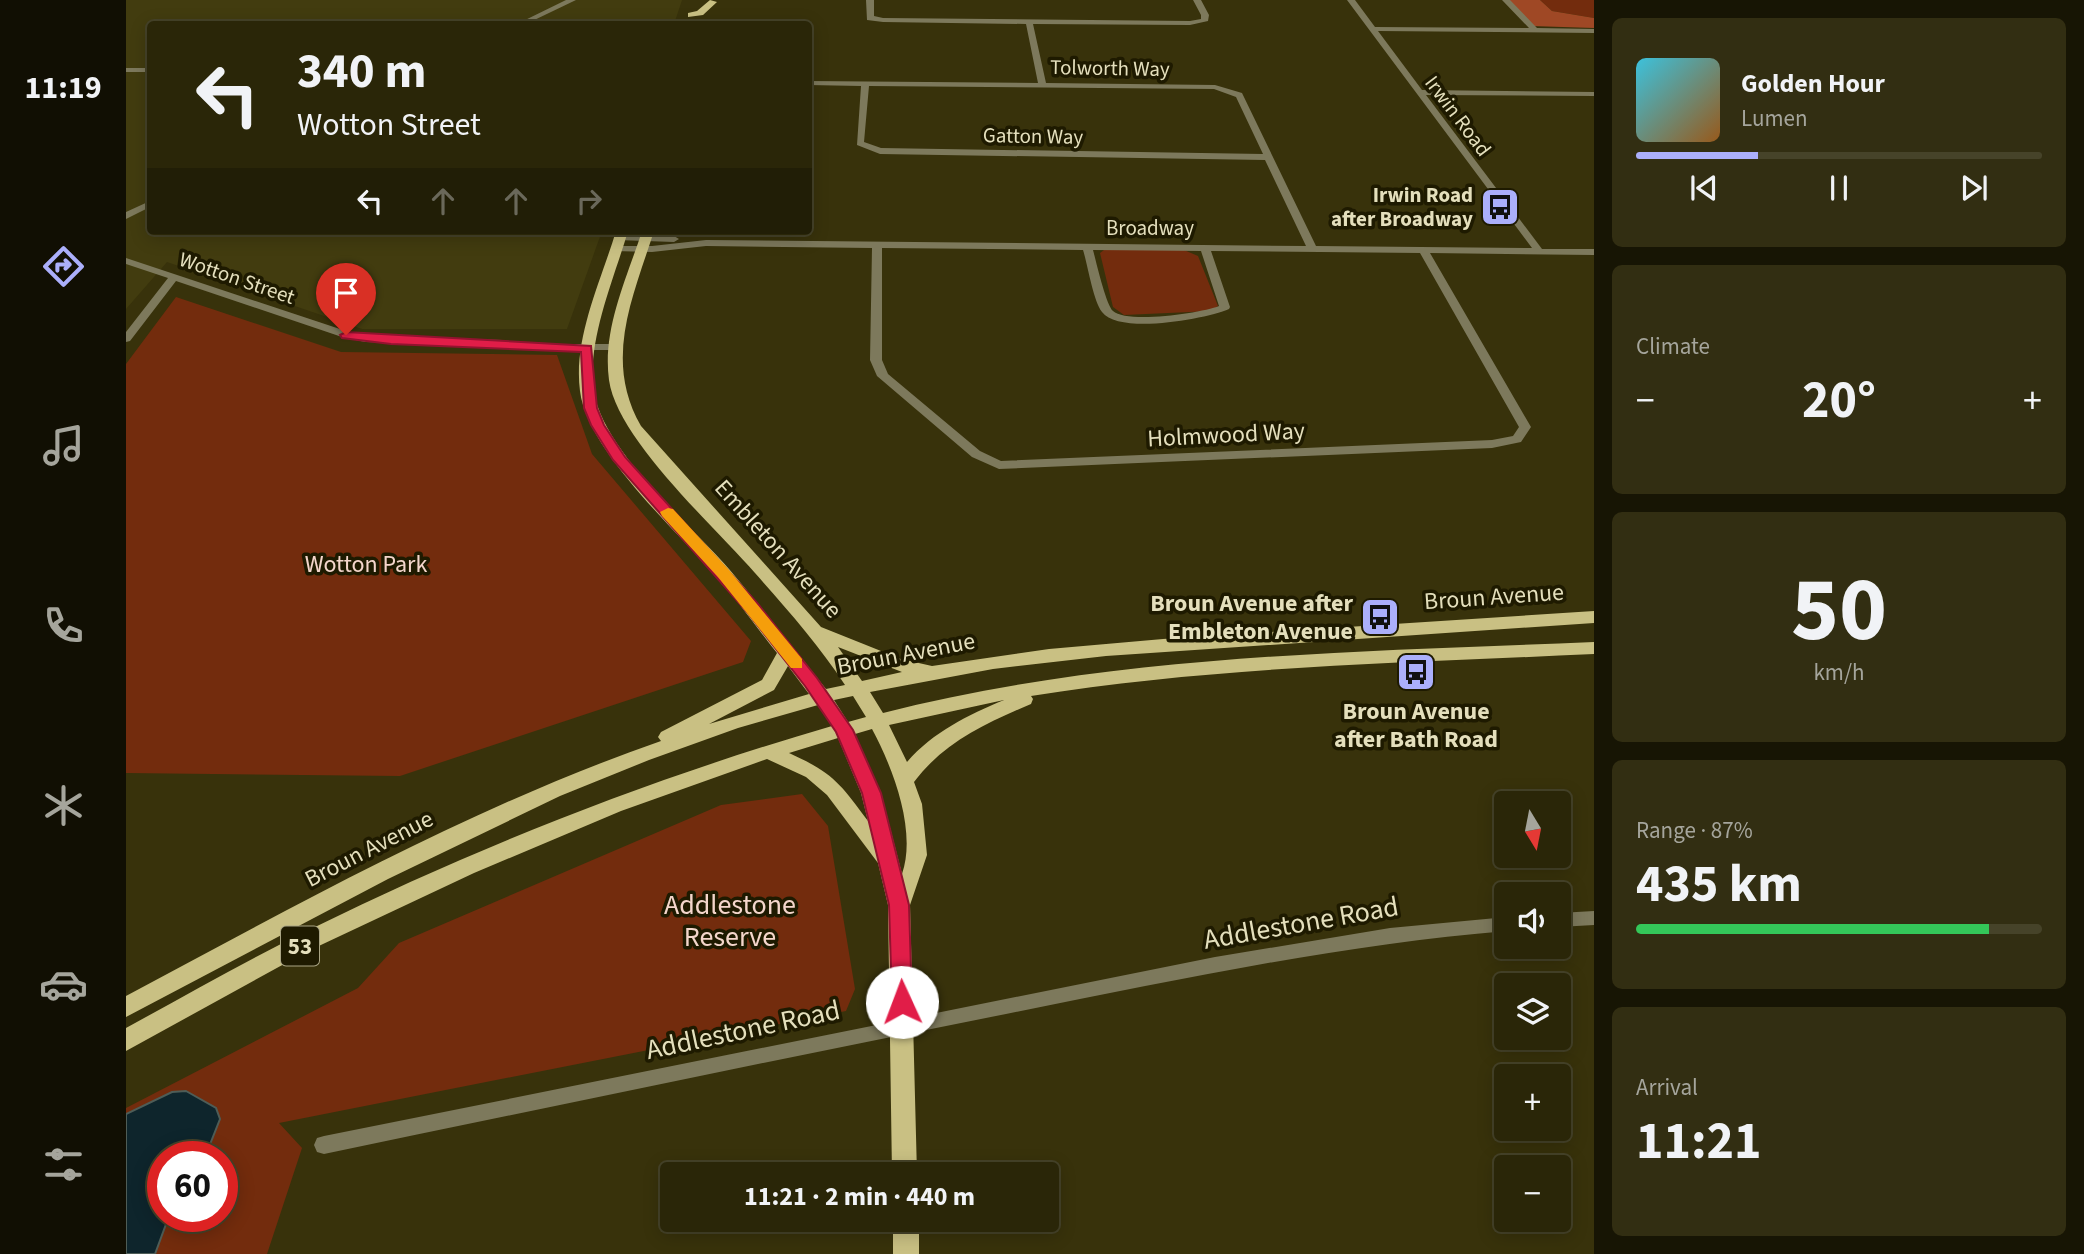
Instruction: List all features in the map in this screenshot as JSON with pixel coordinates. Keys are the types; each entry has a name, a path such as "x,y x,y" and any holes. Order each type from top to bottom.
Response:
{"main road":[{"path":"690,20 696,0"},
{"path":"690,20 713,1"},
{"path":"708,21 713,1"},
{"name":"Embleton Avenue","path":"620,239 588,344 587,392 597,425 636,478 723,573 822,697 844,730 872,793 899,905 905,1162"},
{"name":"Embleton Avenue","path":"646,239 615,349 616,382 629,417 668,467 815,631 881,720 905,780 917,857 899,905"},
{"path":"587,392 597,376 597,360 615,349"},
{"path":"636,478 668,467"},
{"name":"Broun Avenue","path":"126,1007 386,867 567,783 619,763 822,697 935,673 1124,647 1594,617"},
{"path":"815,631 897,665 935,673"},
{"name":"53","path":"126,1040 321,934 480,862 619,806 769,752 881,720 1053,687 1227,666 1594,648"},
{"path":"619,763 768,685 787,652"},
{"path":"905,780 917,762 953,732 1053,687"},
{"path":"769,752 813,772 834,790 887,863"},
{"path":"906,1232 906,1254"}],"street":[{"path":"527,21 572,0"},
{"path":"870,0 870,18 1190,23 1204,21 1205,15 1197,0"},
{"name":"Irwin Road","path":"1351,0 1539,251"},
{"path":"1506,0 1535,30"},
{"path":"1029,22 1042,85"},
{"path":"1372,29 1594,31"},
{"path":"126,70 147,70"},
{"name":"Tolworth Way","path":"812,83 1215,87 1229,90 1239,95 1312,250"},
{"name":"Gatton Way","path":"865,83 860,144 880,151 1269,157"},
{"path":"1418,92 1594,94"},
{"path":"126,216 147,206"},
{"name":"Broadway","path":"620,239 706,243 1594,252"},
{"name":"Holmwood Way","path":"877,244 876,360 883,376 976,454 999,465 1492,444 1517,439 1525,427 1424,251"},
{"path":"1087,247 1105,309 1112,316 1126,319 1199,315 1225,307 1205,248"},
{"name":"Wotton Street","path":"126,261 346,335 518,347 588,344 615,349"},
{"path":"126,339 174,277"},
{"path":"1571,919 1594,918"},
{"name":"Addlestone Road","path":"324,1145 903,1026 1278,953 1439,928 1494,924"}],"shaded area":[{"path":"126,0 682,0 675,21 147,21 147,235 601,235 567,329 362,329 167,262 126,309"},
{"path":"1506,0 1540,0 1552,11 1594,18 1594,28 1531,26"}],"green space":[{"path":"1540,0 1594,0 1594,18 1552,11"},
{"path":"1104,250 1184,250 1198,256 1218,306 1212,311 1124,315 1113,307 1100,253"},
{"name":"Wotton Park","path":"176,297 341,352 557,355 592,454 751,641 743,662 400,776 126,773 126,364"},
{"name":"Addlestone Reserve","path":"802,794 828,826 855,989 846,1011 279,1123 302,1148 267,1254 126,1254 126,1108 358,988 399,943 721,805"}],"water":[{"path":"186,1091 216,1108 220,1119 211,1141 147,1141 147,1232 163,1232 155,1254 126,1254 126,1114 172,1092"}],"slow traffic":[{"path":"668,512 723,573 797,664"}],"place":[{"name":"Irwin Road after Broadway","path":"1500,207"},
{"name":"Broun Avenue after Embleton Avenue","path":"1380,617"},
{"name":"Broun Avenue after Bath Road","path":"1416,672"}],"route":[{"path":"346,335 365,339 587,348 587,392 591,408 597,425 620,460 723,573 811,682 844,730 872,793 899,905 902,1002"}]}
